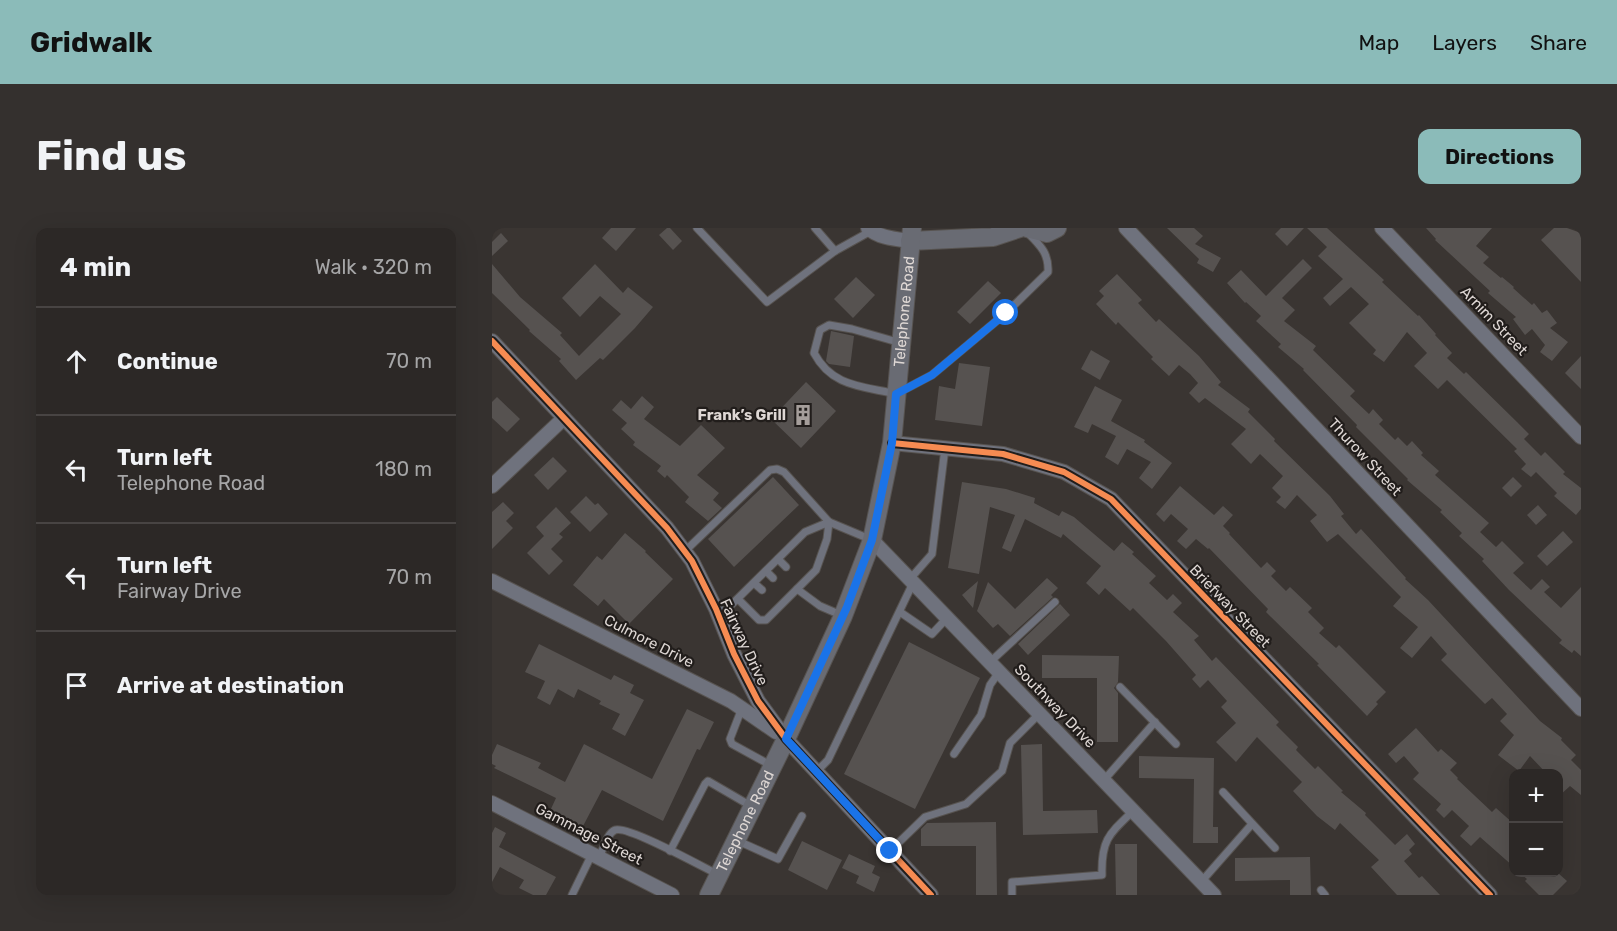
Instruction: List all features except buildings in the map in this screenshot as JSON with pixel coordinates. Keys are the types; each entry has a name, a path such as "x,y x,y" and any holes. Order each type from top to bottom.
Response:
{"main road":[{"path":"911,235 993,237 1023,228 1047,233 1057,228"},
{"name":"Telephone Road","path":"709,895 786,739 843,616 872,540 892,443 911,235"}],"street":[{"name":"Thurow Street","path":"1126,228 1581,709"},
{"name":"Arnim Street","path":"1382,228 1581,437"},
{"path":"870,230 891,239 911,235"},
{"name":"Fairway Drive","path":"492,342 668,528 692,561 758,701 786,739 931,895"},
{"path":"492,486 564,418"},
{"name":"Briefway Street","path":"892,443 1003,454 1064,472 1111,499 1490,895"},
{"name":"Southway Drive","path":"872,540 1214,895"},
{"name":"Culmore Drive","path":"492,581 731,701 786,739"},
{"name":"Gammage Street","path":"492,802 672,895"}],"lane":[{"path":"697,228 767,302 835,251 870,230"},
{"path":"815,228 835,251"},
{"path":"901,343 829,324 820,330 814,353 822,368 842,382 896,394 932,375 1006,313 1048,272 1045,252 1023,228"},
{"path":"816,772 828,760 900,612 912,581 932,554 945,448"},
{"path":"685,551 770,470 777,469 784,472 829,522 872,540"},
{"path":"719,617 805,532 829,522"},
{"path":"738,599 763,621 787,593 816,570 827,539 829,522"},
{"path":"778,559 786,567"},
{"path":"766,571 773,579"},
{"path":"754,583 762,590"},
{"path":"799,584 820,606 843,616"},
{"path":"954,754 981,716 994,667 1055,602"},
{"path":"900,612 932,634 948,618"},
{"path":"1120,687 1176,744"},
{"path":"742,708 730,739 732,744 772,766"},
{"path":"890,851 925,818 963,806 973,798 1002,771 1010,743 1039,714"},
{"path":"1104,780 1155,722"},
{"path":"670,851 708,781 752,807"},
{"path":"1223,792 1275,848"},
{"path":"1012,895 1012,882 1102,875 1102,854 1106,842 1115,828 1134,811"},
{"path":"736,840 778,859 802,816"},
{"path":"1202,882 1252,824"},
{"path":"572,895 610,834 613,830 619,829 637,834 719,875"}],"cycle path":[{"path":"492,341 667,528 692,561 758,701 786,739 931,895"},
{"path":"892,443 1003,454 1064,472 1111,499 1490,895"}],"place":[{"name":"Frank’s Grill","path":"803,415"}],"route":[{"path":"890,851 786,739 847,607 872,540 892,443 896,394 932,375 1006,313"}]}
